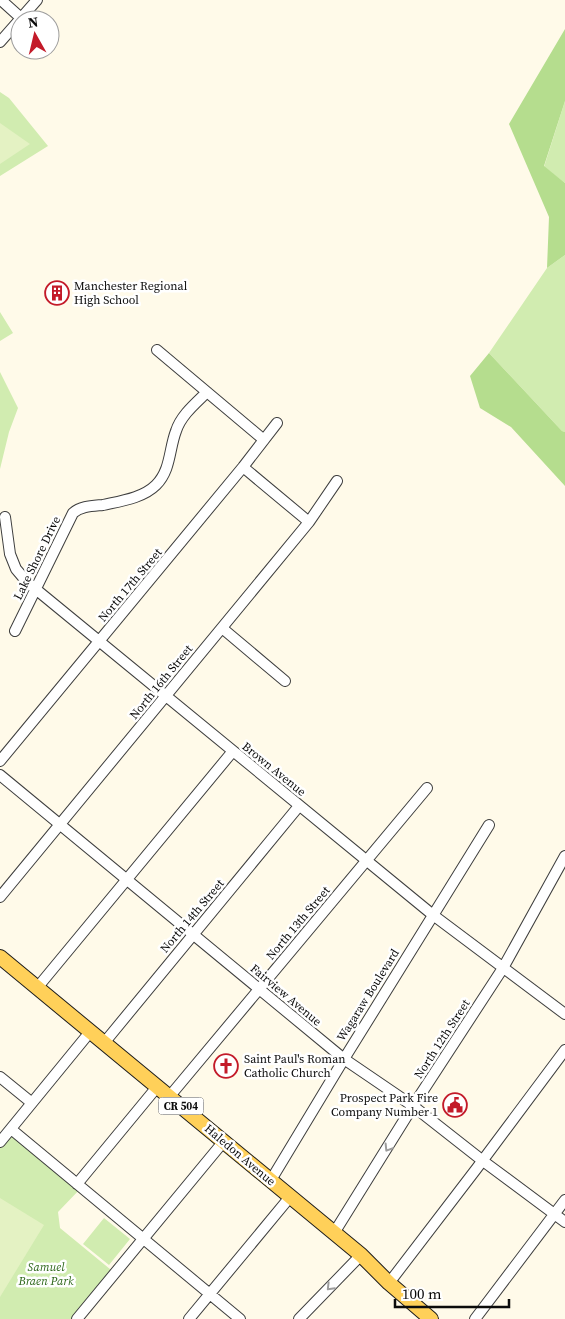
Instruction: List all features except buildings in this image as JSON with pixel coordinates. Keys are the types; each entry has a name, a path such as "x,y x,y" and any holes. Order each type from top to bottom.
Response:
{"main road":[{"name":"Haledon Avenue","path":"0,957 361,1255 430,1319"}],"street":[{"path":"1,0 13,10"},
{"path":"29,10 37,0"},
{"path":"0,42 10,31"},
{"path":"157,350 264,440"},
{"name":"Lake Shore Drive","path":"15,631 74,513 81,508 144,494 156,486 165,473 176,429 185,414 207,392"},
{"name":"North 17th Street","path":"0,760 243,467 277,423"},
{"path":"243,467 309,522"},
{"name":"North 16th Street","path":"0,896 309,522 337,481"},
{"name":"Brown Avenue","path":"5,517 10,554 16,569 28,582 433,916 565,1014"},
{"path":"222,628 285,681"},
{"path":"37,988 233,751"},
{"name":"Fairview Avenue","path":"0,775 344,1059 413,1106 565,1222"},
{"name":"North 13th Street","path":"170,1097 426,788"},
{"name":"North 14th Street","path":"104,1043 299,806"},
{"name":"Wagaraw Boulevard","path":"271,1180 489,824"},
{"name":"North 12th Street","path":"334,1233 413,1106 503,968 565,856"},
{"path":"0,1142 90,1032"},
{"path":"389,1283 565,1050"},
{"path":"0,1077 32,1103"},
{"path":"77,1184 157,1087"},
{"path":"11,1129 240,1319"},
{"path":"77,1319 224,1141"},
{"path":"189,1319 290,1196"},
{"path":"475,1319 565,1200"},
{"path":"300,1319 361,1255"}],"green space":[{"path":"565,29 565,101 544,166 565,183 565,255 547,268 549,217 509,124"},
{"path":"0,92 9,98 48,146 0,176"},
{"path":"565,101 565,183 544,167"},
{"path":"0,123 30,144 0,164"},
{"path":"565,255 565,432 489,353 547,268"},
{"path":"0,312 13,333 0,341"},
{"path":"489,353 565,432 565,486 511,427 480,408 470,376"},
{"path":"0,372 18,408 9,432 0,469"},
{"name":"Samuel Braen Park","path":"11,1128 81,1188 58,1212 60,1228 116,1274 80,1319 0,1319 0,1141"},
{"path":"0,1198 44,1225 0,1297"},
{"path":"104,1218 130,1239 109,1265 83,1244"}],"place":[{"name":"Manchester Regional High School","path":"57,293"},
{"name":"Saint Paul's Roman Catholic Church","path":"226,1066"},
{"name":"Prospect Park Fire Company Number 1","path":"455,1105"}]}
